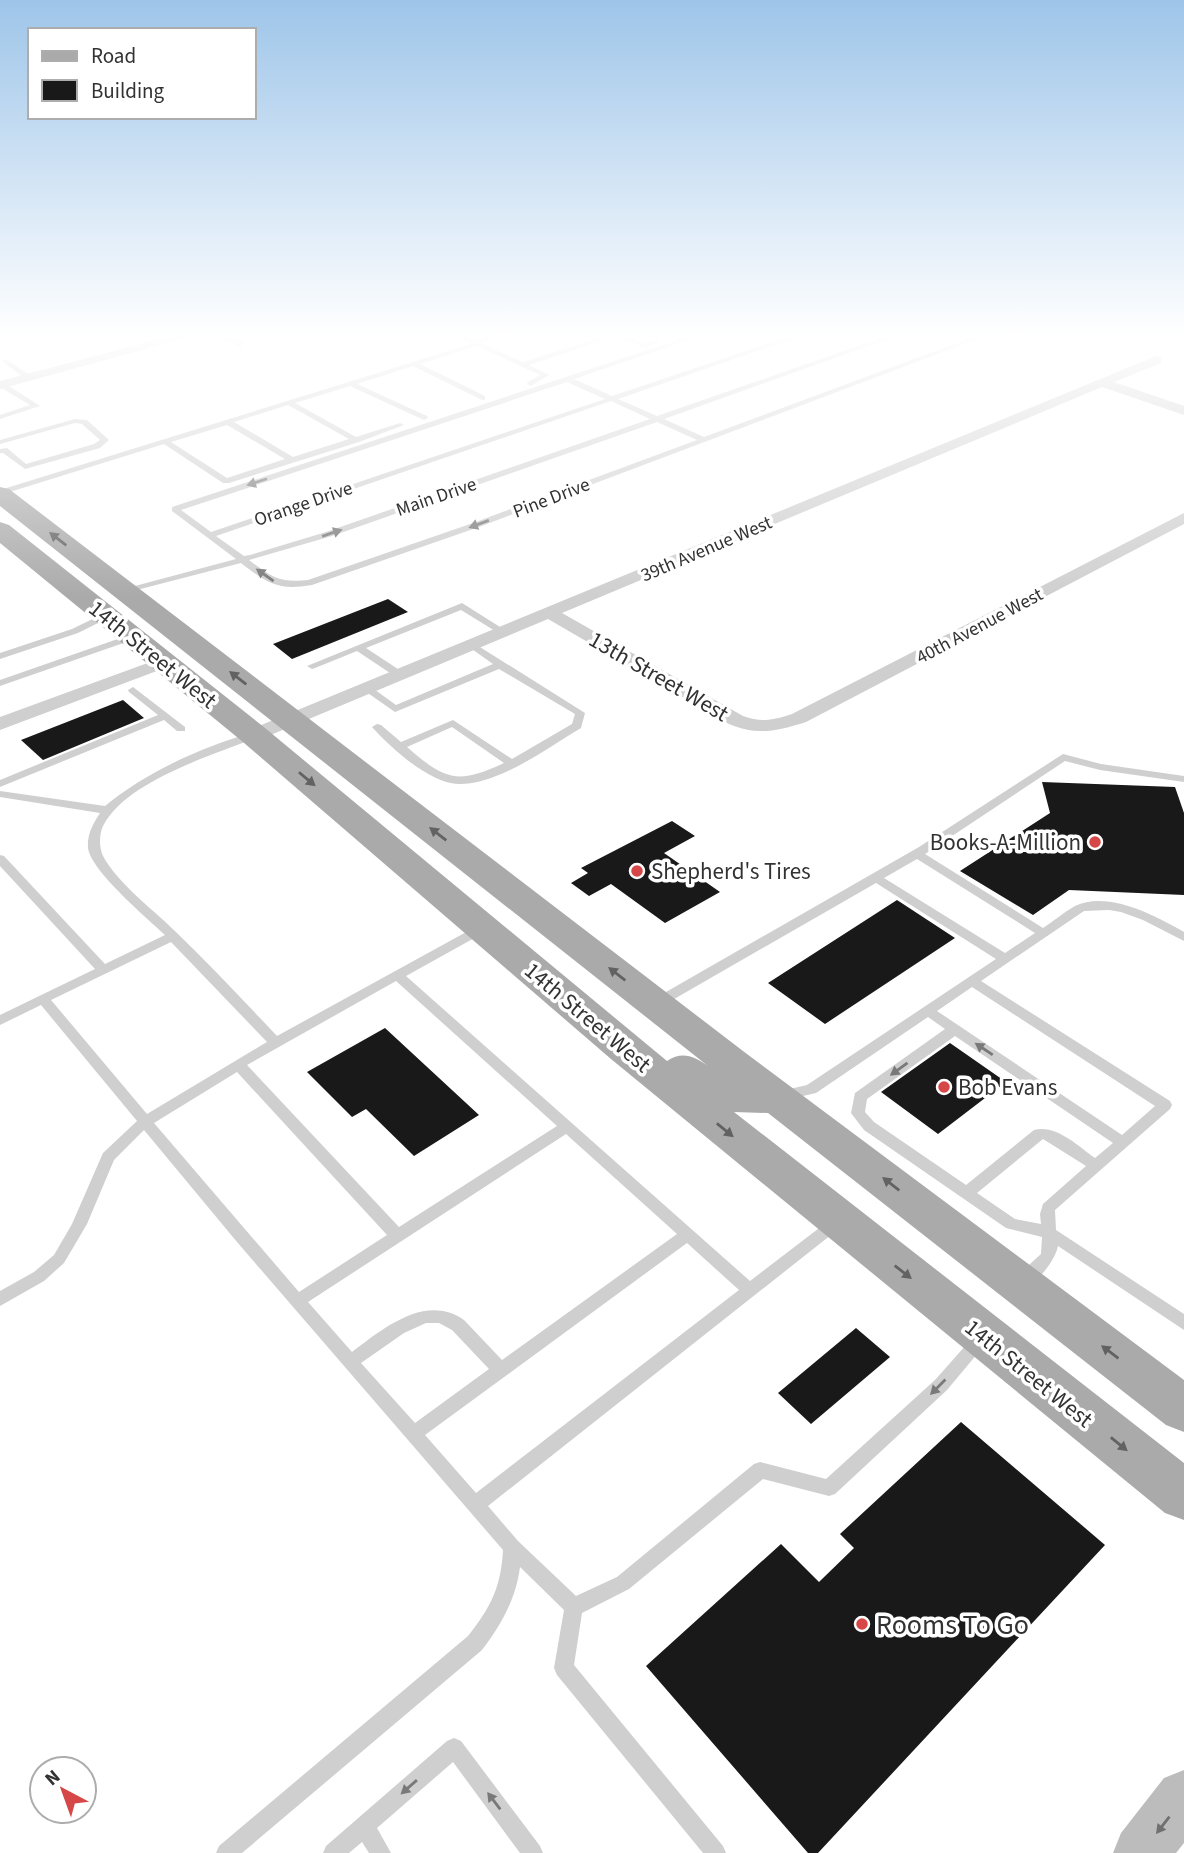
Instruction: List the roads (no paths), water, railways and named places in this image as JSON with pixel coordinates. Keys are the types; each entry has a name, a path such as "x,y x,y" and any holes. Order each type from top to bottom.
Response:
{"main road":[{"name":"14th Street West","path":"0,494 125,590 484,928 625,1049 1184,1495"},
{"name":"14th Street West","path":"0,530 163,662 273,728 656,1003 1184,1409"},
{"path":"533,970 651,1044 724,1096 745,1100 778,1097"},
{"path":"1141,1853 1184,1798"}],"street":[{"name":"39th Avenue West","path":"273,728 1005,423"},
{"name":"40th Avenue West","path":"771,727 799,718 1184,518"},
{"path":"106,616 125,590"},
{"name":"13th Street West","path":"550,613 716,710 751,726 771,727"},
{"path":"0,724 163,662"}],"lane":[{"path":"1,448 68,423"},
{"path":"1,448 25,467 97,446 105,440 85,423"},
{"path":"0,494 223,423"},
{"path":"230,423 292,460"},
{"path":"326,423 356,440"},
{"path":"165,442 226,481 407,423"},
{"path":"243,559 175,509 433,423"},
{"name":"Orange Drive","path":"209,535 539,423"},
{"name":"Main Drive","path":"125,590 329,534 642,423"},
{"path":"669,423 704,440"},
{"name":"Pine Drive","path":"243,559 271,581 289,585 309,583 476,525 748,423"},
{"path":"312,666 462,606 503,632"},
{"path":"0,656 75,631 106,616"},
{"path":"0,683 132,637"},
{"path":"377,727 447,780 474,780 577,726 580,713 472,646"},
{"path":"359,648 400,675"},
{"path":"367,689 395,709 500,665"},
{"path":"133,690 181,729"},
{"path":"0,784 166,716"},
{"path":"401,746 453,723 510,763"},
{"path":"273,728 142,782 106,810 96,827 94,849 98,858 275,1042"},
{"path":"656,1003 917,854 1063,757 1100,767 1184,779"},
{"path":"0,794 106,810"},
{"path":"917,854 1043,933"},
{"path":"0,859 103,970"},
{"path":"876,878 1005,959"},
{"path":"778,1097 811,1089 1081,908 1105,905 1134,910 1184,937"},
{"path":"0,1299 43,1274 58,1260 68,1245 108,1157 146,1122 275,1042 484,928"},
{"path":"0,1020 173,936"},
{"path":"397,975 750,1290"},
{"path":"972,981 1165,1105 1048,1208 1046,1219 1051,1247 1047,1257 1020,1283"},
{"path":"43,999 297,1301 475,1505 512,1547 575,1607"},
{"path":"928,1011 1122,1142"},
{"path":"954,1029 860,1097 858,1113 869,1126 1011,1223 1048,1232 1181,1317"},
{"path":"238,1064 398,1236"},
{"path":"297,1301 566,1127"},
{"path":"967,1193 1039,1134 1048,1133 1095,1165"},
{"path":"475,1505 838,1221"},
{"path":"413,1434 688,1234"},
{"path":"351,1362 410,1322 426,1315 440,1315 452,1320 501,1370"},
{"path":"575,1607 623,1583 760,1470 829,1488 941,1385 983,1336"},
{"path":"235,1850 475,1643 490,1624 512,1578 512,1547"},
{"path":"575,1607 564,1668 716,1853"},
{"path":"333,1853 454,1748 533,1853"},
{"path":"363,1826 381,1853"}],"place":[{"name":"Books-A-Million","path":"1095,842"},
{"name":"Shepherd's Tires","path":"637,871"},
{"name":"Bob Evans","path":"944,1087"},
{"name":"Rooms To Go","path":"862,1624"}]}
